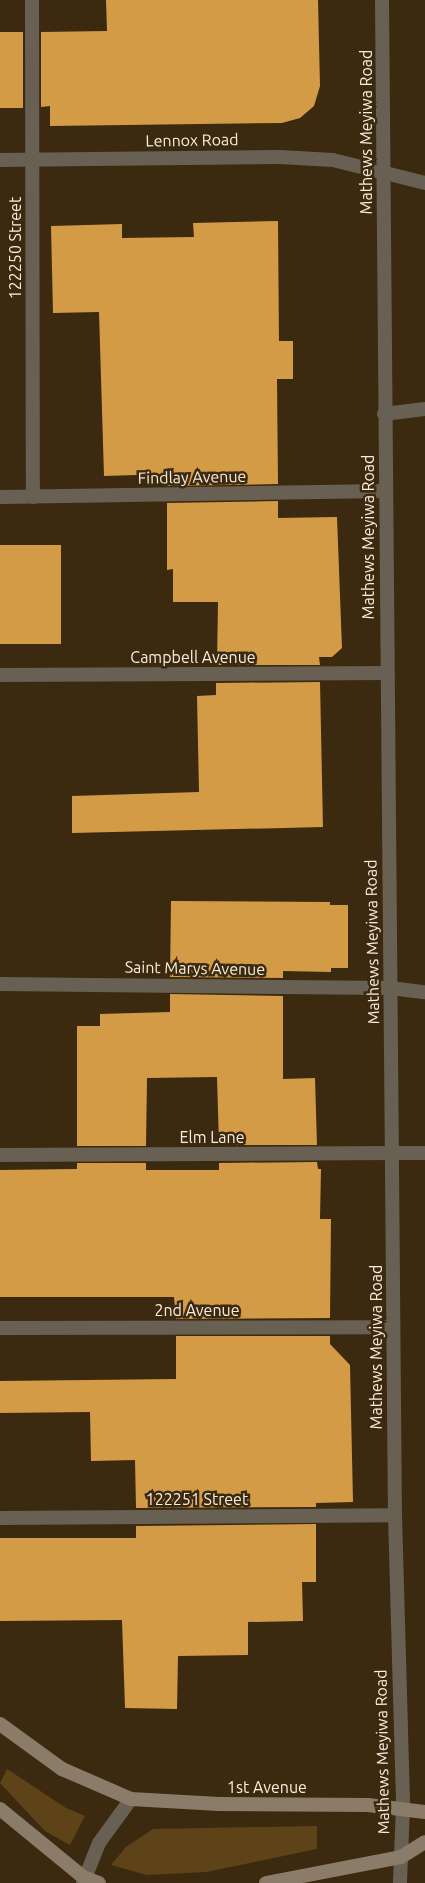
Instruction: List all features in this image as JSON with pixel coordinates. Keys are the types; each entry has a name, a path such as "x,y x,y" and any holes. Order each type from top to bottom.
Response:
{"main road":[{"name":"1st Avenue","path":"0,1724 62,1769 131,1799 218,1804 403,1807 425,1812"},
{"path":"0,1809 83,1880 99,1883"},
{"path":"266,1883 401,1857 425,1842"}],"street":[{"name":"122250 Street","path":"32,0 33,497"},
{"name":"Mathews Meyiwa Road","path":"382,0 386,674 393,1153 395,1515 403,1807 400,1883"},
{"name":"Lennox Road","path":"0,160 280,157 333,160 425,183"},
{"path":"384,414 425,409"},
{"name":"Findlay Avenue","path":"0,497 385,491"},
{"name":"Campbell Avenue","path":"0,675 386,674"},
{"name":"Saint Marys Avenue","path":"0,984 390,988 425,992"},
{"name":"Elm Lane","path":"0,1155 425,1153"},
{"name":"2nd Avenue","path":"0,1328 393,1327"},
{"name":"122251 Street","path":"0,1518 395,1515"},
{"path":"83,1880 108,1830 131,1799"}],"shaded area":[{"path":"7,1769 66,1808 85,1816 70,1845 45,1831 0,1783"},
{"path":"317,1826 317,1849 206,1872 147,1875 111,1865 126,1847 153,1829"}],"building":[{"path":"106,0 318,0 320,86 314,106 300,118 282,123 50,126 50,106 41,107 41,32 107,31"},
{"path":"0,32 23,32 23,108 0,108"},
{"path":"278,221 279,341 293,341 293,379 277,379 278,484 167,486 167,474 104,476 99,312 53,313 51,226 122,224 122,238 194,237 193,223"},
{"path":"278,501 278,518 337,517 342,648 332,657 319,657 320,665 217,665 218,602 173,602 173,569 167,570 167,503"},
{"path":"0,545 61,545 61,644 0,644"},
{"path":"320,682 323,827 72,833 72,796 199,792 197,696 216,695 216,683"},
{"path":"171,901 330,902 330,905 348,905 348,968 331,968 331,972 283,971 283,978 170,977"},
{"path":"170,994 283,996 283,1079 315,1078 317,1145 219,1145 217,1077 147,1078 146,1146 77,1146 77,1026 100,1026 100,1014 170,1012"},
{"path":"317,1162 318,1169 321,1169 320,1219 331,1219 330,1318 176,1319 174,1297 0,1297 0,1170 77,1169 77,1163 146,1163 146,1170 219,1170 219,1163"},
{"path":"176,1336 330,1336 330,1344 350,1365 353,1502 316,1503 316,1507 136,1508 135,1460 91,1461 90,1412 0,1413 0,1381 176,1379"},
{"path":"316,1524 316,1582 302,1582 303,1621 248,1622 248,1655 178,1656 177,1709 125,1708 122,1620 0,1621 0,1538 136,1538 136,1526"}]}
